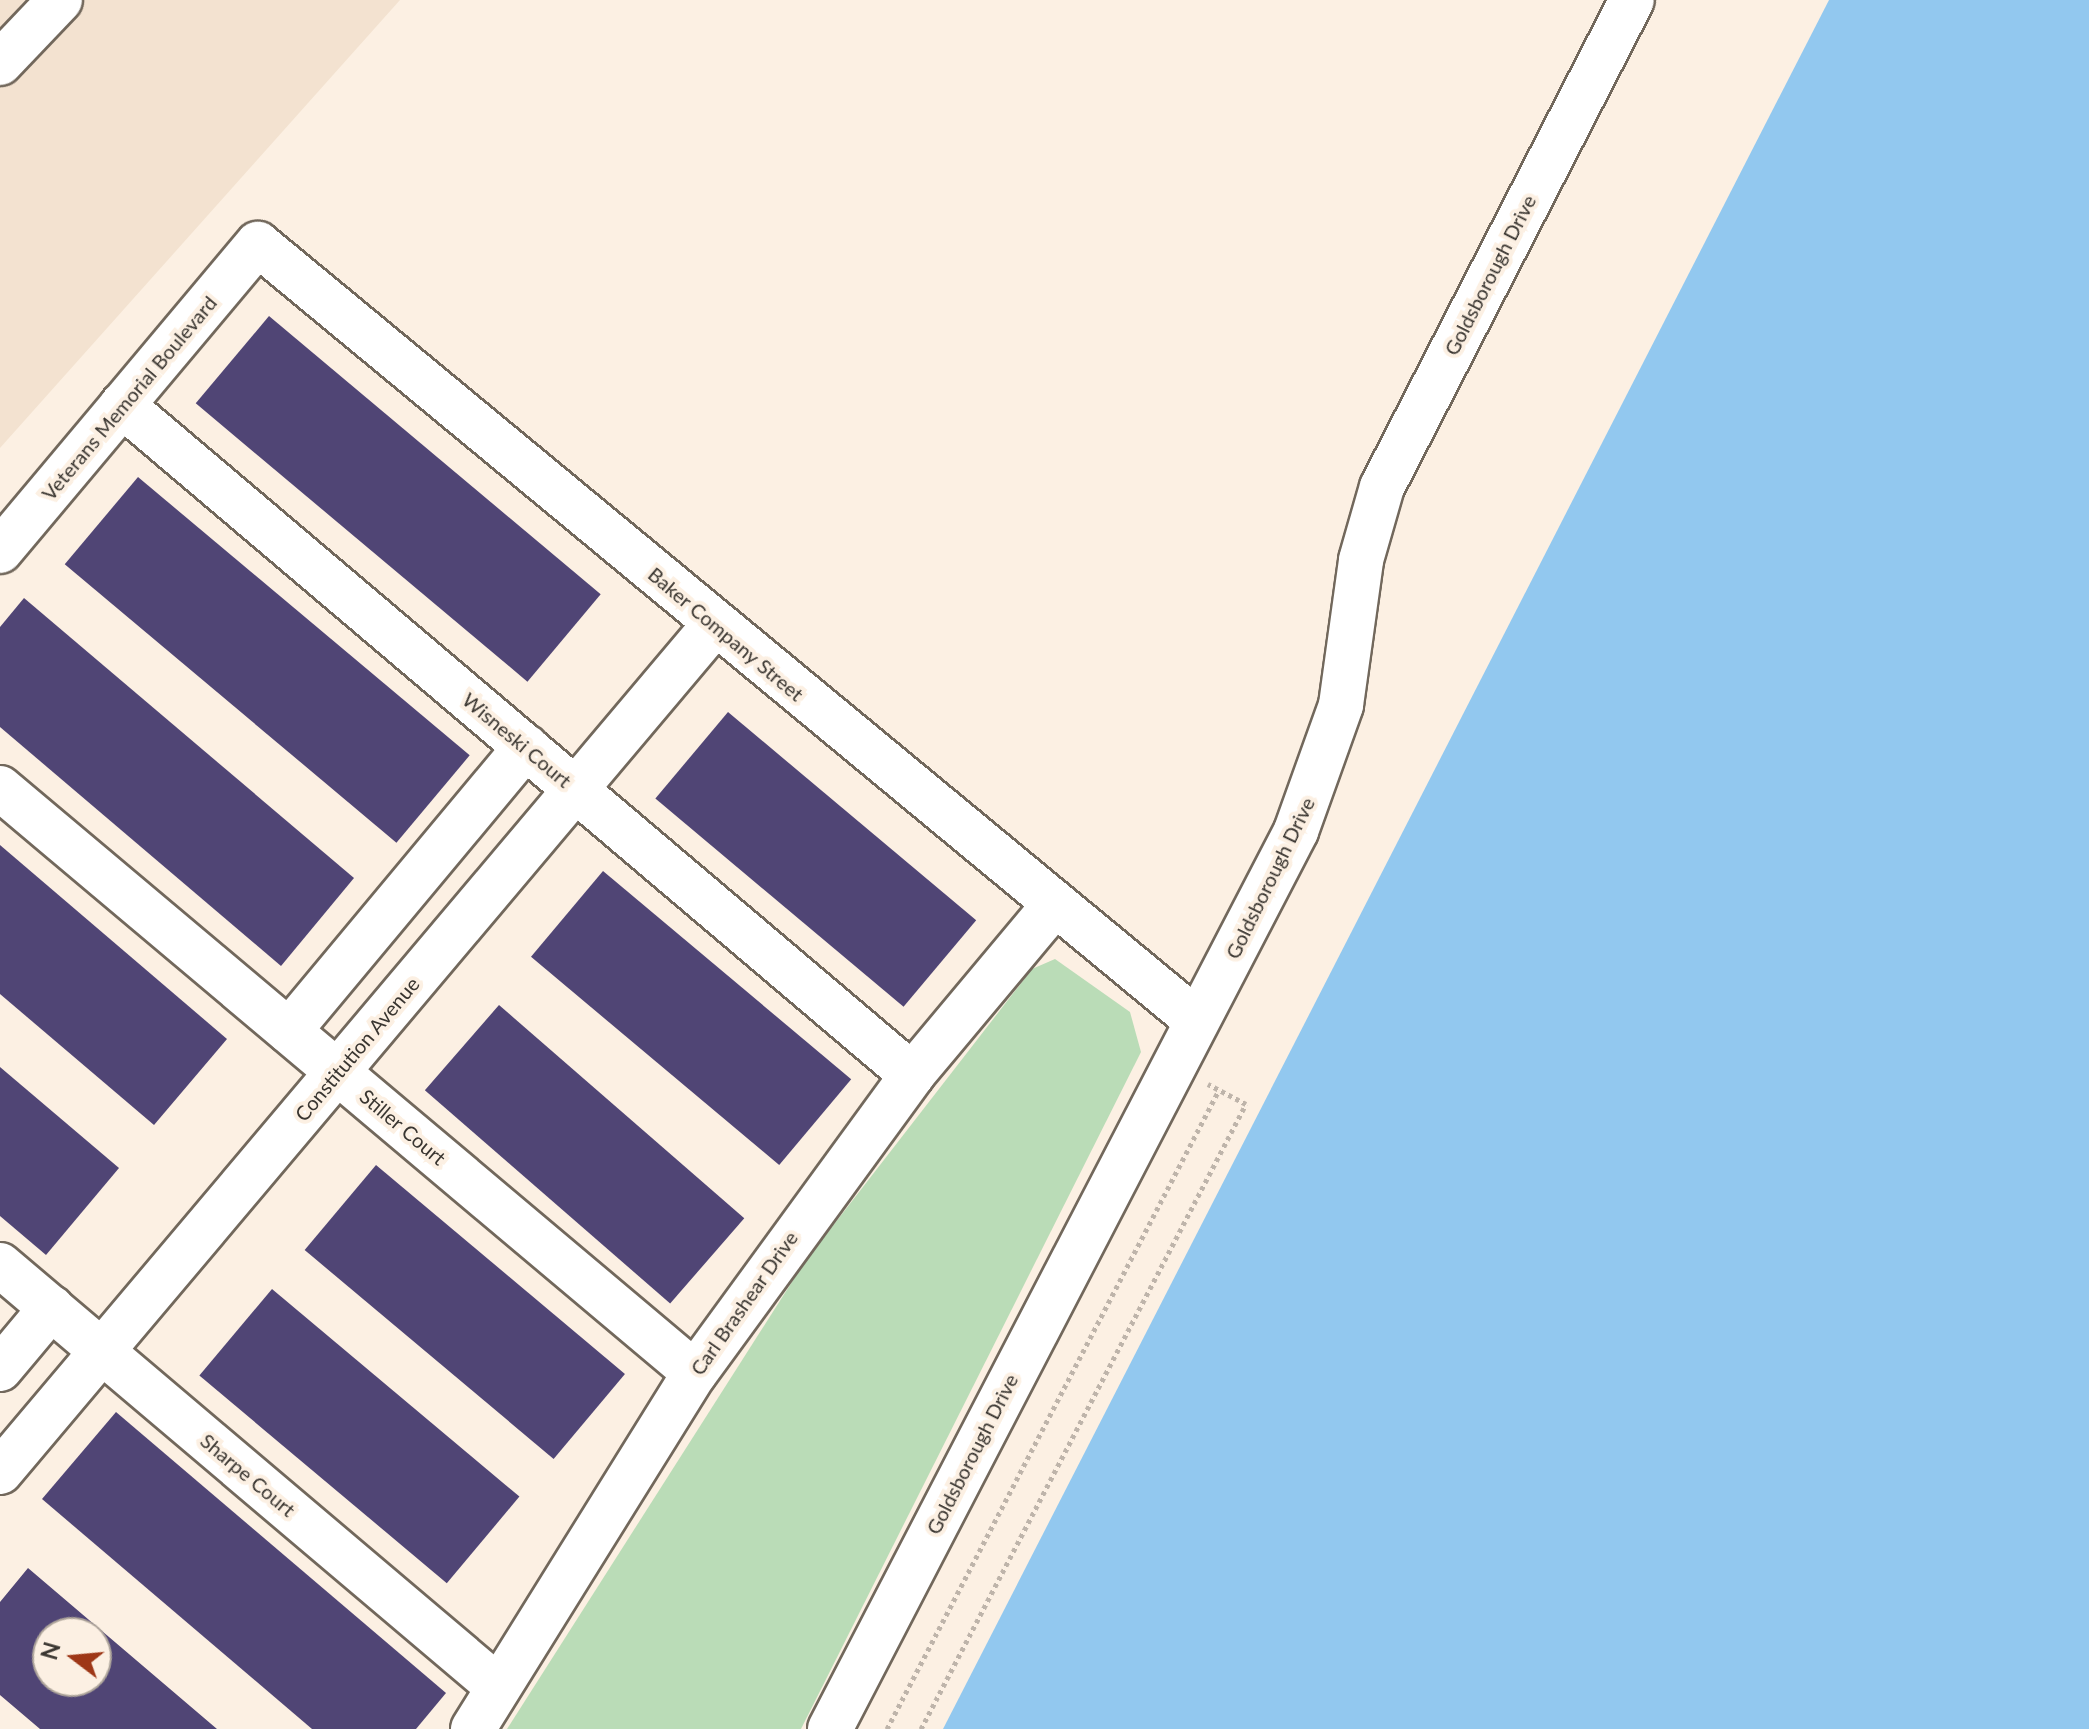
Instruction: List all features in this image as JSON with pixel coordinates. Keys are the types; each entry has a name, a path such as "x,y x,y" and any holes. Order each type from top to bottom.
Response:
{"street":[{"path":"0,63 60,0"},
{"name":"Goldsborough Drive","path":"830,1729 1322,769 1382,487 1632,0"},
{"name":"Baker Company Street","path":"258,244 714,625 1196,1020"},
{"name":"Veterans Memorial Boulevard","path":"0,551 258,244"},
{"name":"Wisneski Court","path":"122,405 912,1075"},
{"name":"Constitution Avenue","path":"0,1472 714,625"},
{"path":"289,1031 526,747"},
{"name":"Stiller Court","path":"0,788 695,1373"},
{"name":"Carl Brashear Drive","path":"473,1729 695,1373 912,1075 1054,905"},
{"name":"Sharpe Court","path":"0,1265 497,1686"},
{"path":"0,1369 51,1308"}],"path":[{"path":"887,1729 1219,1090 1246,1104 921,1729"}],"shaded area":[{"path":"0,0 400,0 0,448"}],"green space":[{"path":"1055,959 1130,1012 1141,1052 801,1729 507,1729 804,1263 1032,969"}],"water":[{"path":"1829,0 2089,0 2089,1729 943,1729"}],"building":[{"path":"269,316 601,594 527,682 196,403"},
{"path":"138,477 470,755 396,843 65,564"},
{"path":"24,598 354,878 281,966 0,727 0,627"},
{"path":"728,712 976,920 904,1007 655,799"},
{"path":"0,845 227,1039 154,1125 0,994"},
{"path":"603,871 851,1079 779,1165 531,957"},
{"path":"499,1005 744,1218 670,1304 425,1090"},
{"path":"0,1067 119,1168 46,1255 0,1216"},
{"path":"376,1165 625,1374 554,1459 305,1250"},
{"path":"272,1289 519,1497 447,1583 199,1376"},
{"path":"116,1412 446,1693 416,1729 312,1729 42,1499"},
{"path":"28,1568 86,1617 32,1617 32,1697 112,1697 112,1640 217,1729 40,1729 0,1695 0,1602"}]}
